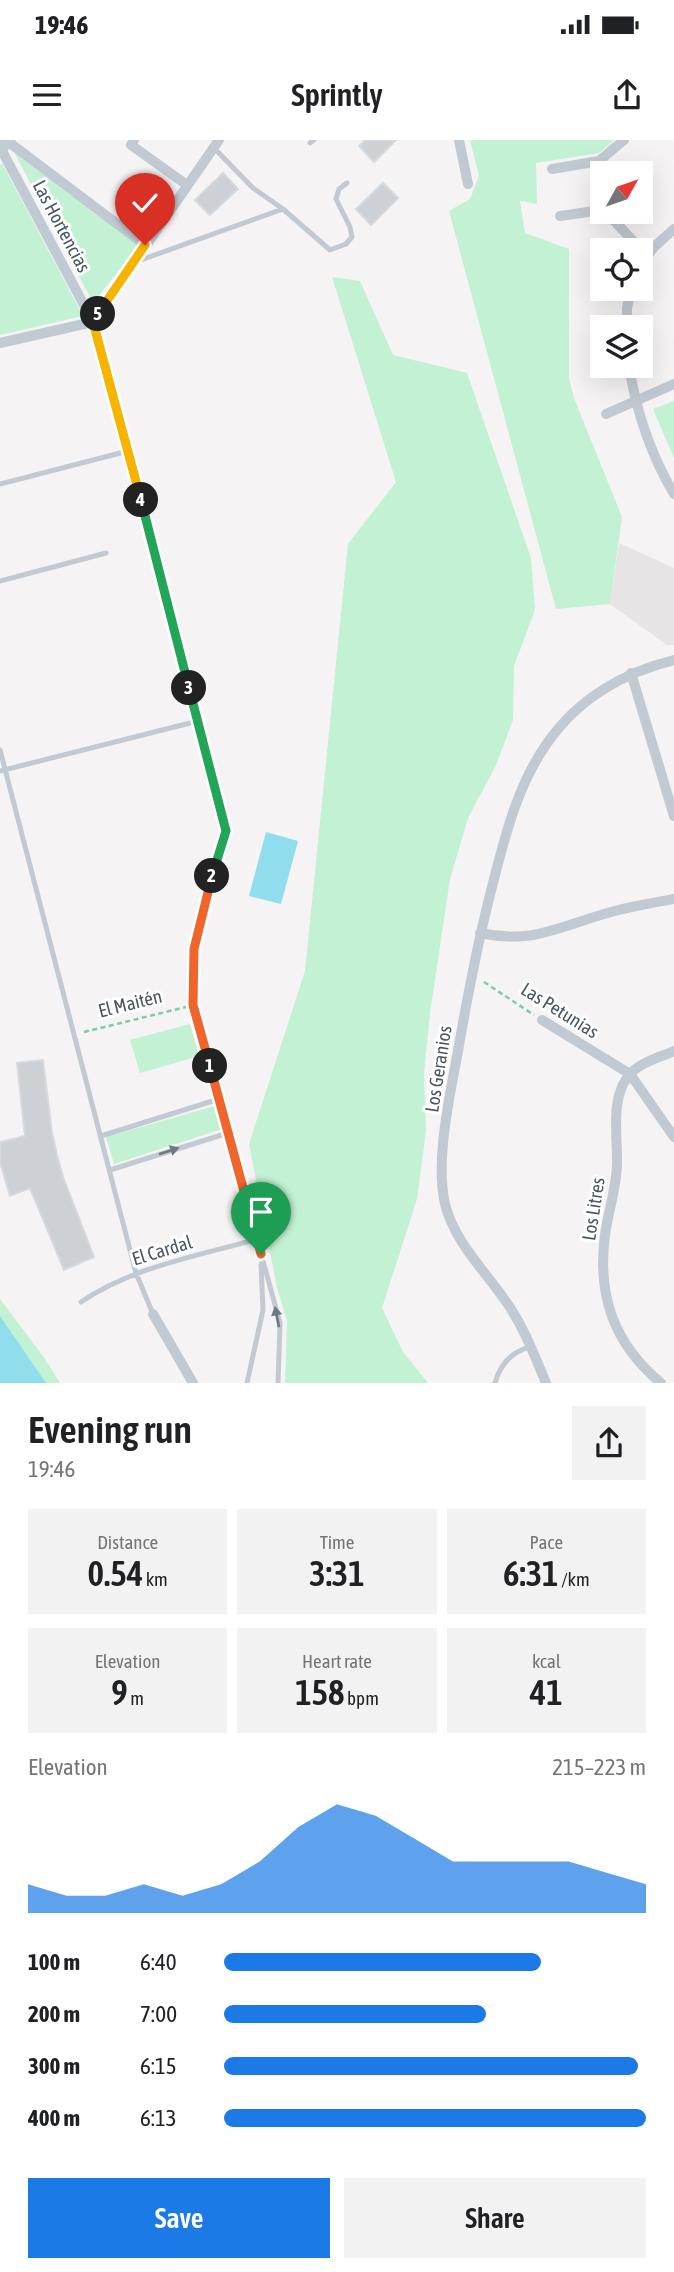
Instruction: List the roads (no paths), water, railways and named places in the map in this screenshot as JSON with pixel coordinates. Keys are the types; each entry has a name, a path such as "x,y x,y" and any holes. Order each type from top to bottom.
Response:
{"street":[{"path":"0,147 6,140 145,245"},
{"path":"134,140 131,145 187,185"},
{"path":"459,140 468,184"},
{"path":"599,161 624,140"},
{"path":"0,343 93,322 217,144"},
{"name":"Las Hortencias","path":"0,147 93,322"},
{"path":"552,169 590,163"},
{"path":"560,216 590,213"},
{"path":"616,224 630,238"},
{"path":"653,249 674,229"},
{"path":"631,378 634,401 674,494"},
{"path":"606,414 674,384"},
{"name":"Los Geranios","path":"546,1383 510,1307 460,1242 445,1201 442,1170 449,1101 471,974 503,843 521,791 538,755 576,709 607,686 631,673 674,660"},
{"path":"631,673 674,816"},
{"path":"480,933 502,937 545,934 605,914 674,899"},
{"name":"Las Petunias","path":"542,1020 630,1074"},
{"path":"674,1051 650,1061 630,1074 674,1137"},
{"name":"Los Litres","path":"630,1074 620,1095 615,1118 617,1170 605,1234 603,1288 622,1337 641,1364 662,1383"},
{"path":"153,1314 193,1383"}],"lane":[{"path":"217,144 253,188 283,209 330,250 346,244 352,236 336,199 340,189 347,183"},
{"path":"133,262 283,209"},
{"path":"93,322 226,831 194,949 193,1005 280,1323 278,1383"},
{"path":"0,484 128,451"},
{"path":"0,581 106,553"},
{"path":"3,771 198,721"},
{"path":"0,750 3,771 75,1034 136,1273 153,1314"},
{"path":"101,1136 219,1099"},
{"path":"110,1170 228,1133"},
{"name":"El Cardal","path":"80,1302 98,1290 136,1273 257,1239"},
{"path":"247,1383 263,1310 261,1254"},
{"path":"495,1383 499,1370 509,1358 531,1347"}],"water":[{"path":"266,832 298,841 281,904 249,896"},
{"path":"0,1316 46,1383 0,1383"}]}
